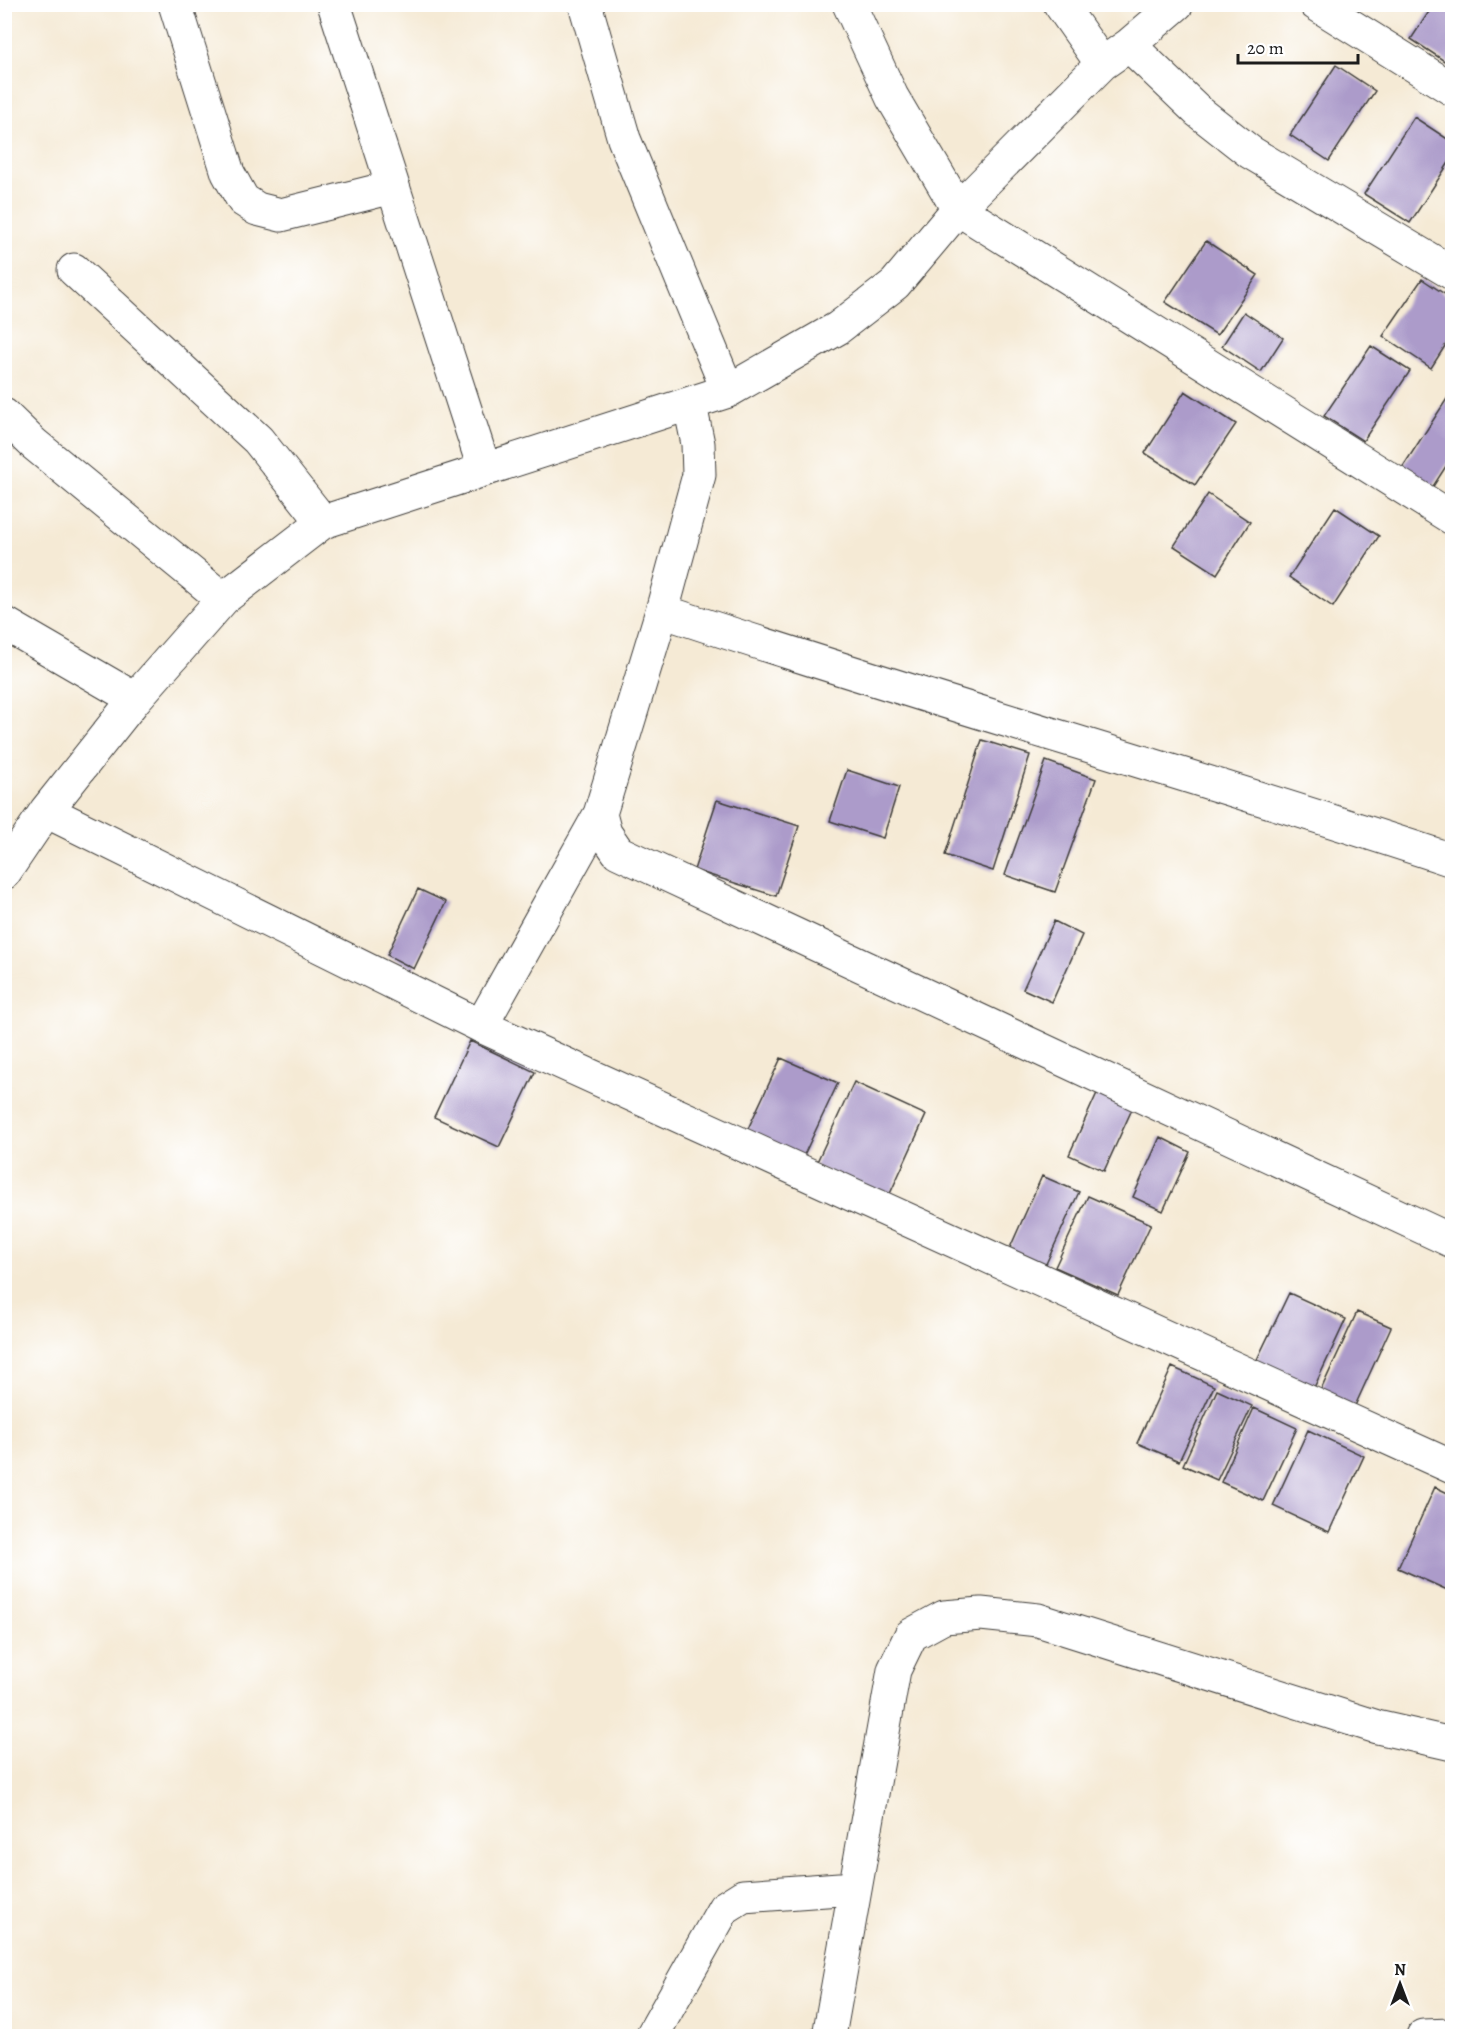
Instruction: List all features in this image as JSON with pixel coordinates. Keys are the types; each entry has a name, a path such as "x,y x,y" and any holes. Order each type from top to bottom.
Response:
{"street":[{"path":"175,4 228,173 243,200 258,209 281,215 393,187"},
{"path":"334,4 484,468"},
{"path":"585,4 628,149 728,392"},
{"path":"849,4 892,97 958,209 1452,518"},
{"path":"1060,4 1102,64"},
{"path":"5,872 46,811 135,699 223,599 323,522 484,468 728,392 838,328 896,284 958,209 1102,64 1129,45 1177,4"},
{"path":"1316,4 1452,89"},
{"path":"1129,45 1199,112 1250,152 1452,273"},
{"path":"74,270 258,440 323,522"},
{"path":"481,1026 600,814 662,611 699,475 698,444 690,405"},
{"path":"4,415 34,444 223,599"},
{"path":"662,611 799,657 1334,821 1452,860"},
{"path":"4,623 135,699"},
{"path":"46,811 481,1026 1452,1467"},
{"path":"600,814 605,833 618,852 1452,1241"},
{"path":"829,2037 853,1888 894,1670 911,1635 944,1617 981,1614 1038,1620 1377,1727 1452,1744"},
{"path":"652,2037 724,1908 743,1896 853,1888"},
{"path":"1423,2037 1452,2035"}],"building":[{"path":"1434,4 1452,4 1452,66 1411,39"},
{"path":"1336,65 1375,91 1329,161 1290,135"},
{"path":"1414,117 1452,142 1452,158 1410,223 1364,194"},
{"path":"1206,241 1258,275 1217,335 1165,302"},
{"path":"1422,279 1452,299 1452,335 1431,368 1383,336"},
{"path":"1244,312 1283,338 1261,372 1222,346"},
{"path":"1371,346 1410,371 1363,441 1324,416"},
{"path":"1185,391 1236,424 1195,485 1145,453"},
{"path":"1452,391 1452,457 1432,488 1402,468"},
{"path":"1208,494 1250,522 1217,574 1174,546"},
{"path":"1335,507 1379,536 1333,607 1289,577"},
{"path":"982,740 1030,755 993,871 945,855"},
{"path":"1046,761 1096,779 1055,892 1005,875"},
{"path":"847,770 899,787 883,838 830,821"},
{"path":"717,800 799,826 776,896 694,870"},
{"path":"418,889 446,902 414,969 387,955"},
{"path":"1054,921 1082,935 1052,1002 1023,989"},
{"path":"470,1041 535,1072 499,1147 434,1117"},
{"path":"781,1058 838,1083 803,1157 747,1131"},
{"path":"854,1082 926,1115 888,1198 815,1166"},
{"path":"1098,1091 1133,1107 1104,1171 1069,1155"},
{"path":"1160,1137 1190,1152 1163,1211 1133,1197"},
{"path":"1042,1176 1079,1192 1045,1266 1009,1250"},
{"path":"1088,1196 1151,1224 1118,1295 1055,1267"},
{"path":"1289,1293 1346,1319 1312,1392 1254,1366"},
{"path":"1357,1312 1391,1327 1354,1408 1320,1392"},
{"path":"1172,1367 1214,1386 1179,1461 1137,1443"},
{"path":"1217,1390 1252,1406 1217,1480 1183,1465"},
{"path":"1254,1408 1297,1428 1263,1501 1221,1482"},
{"path":"1308,1430 1364,1456 1329,1532 1273,1506"},
{"path":"1435,1487 1452,1495 1452,1592 1398,1568"}]}
